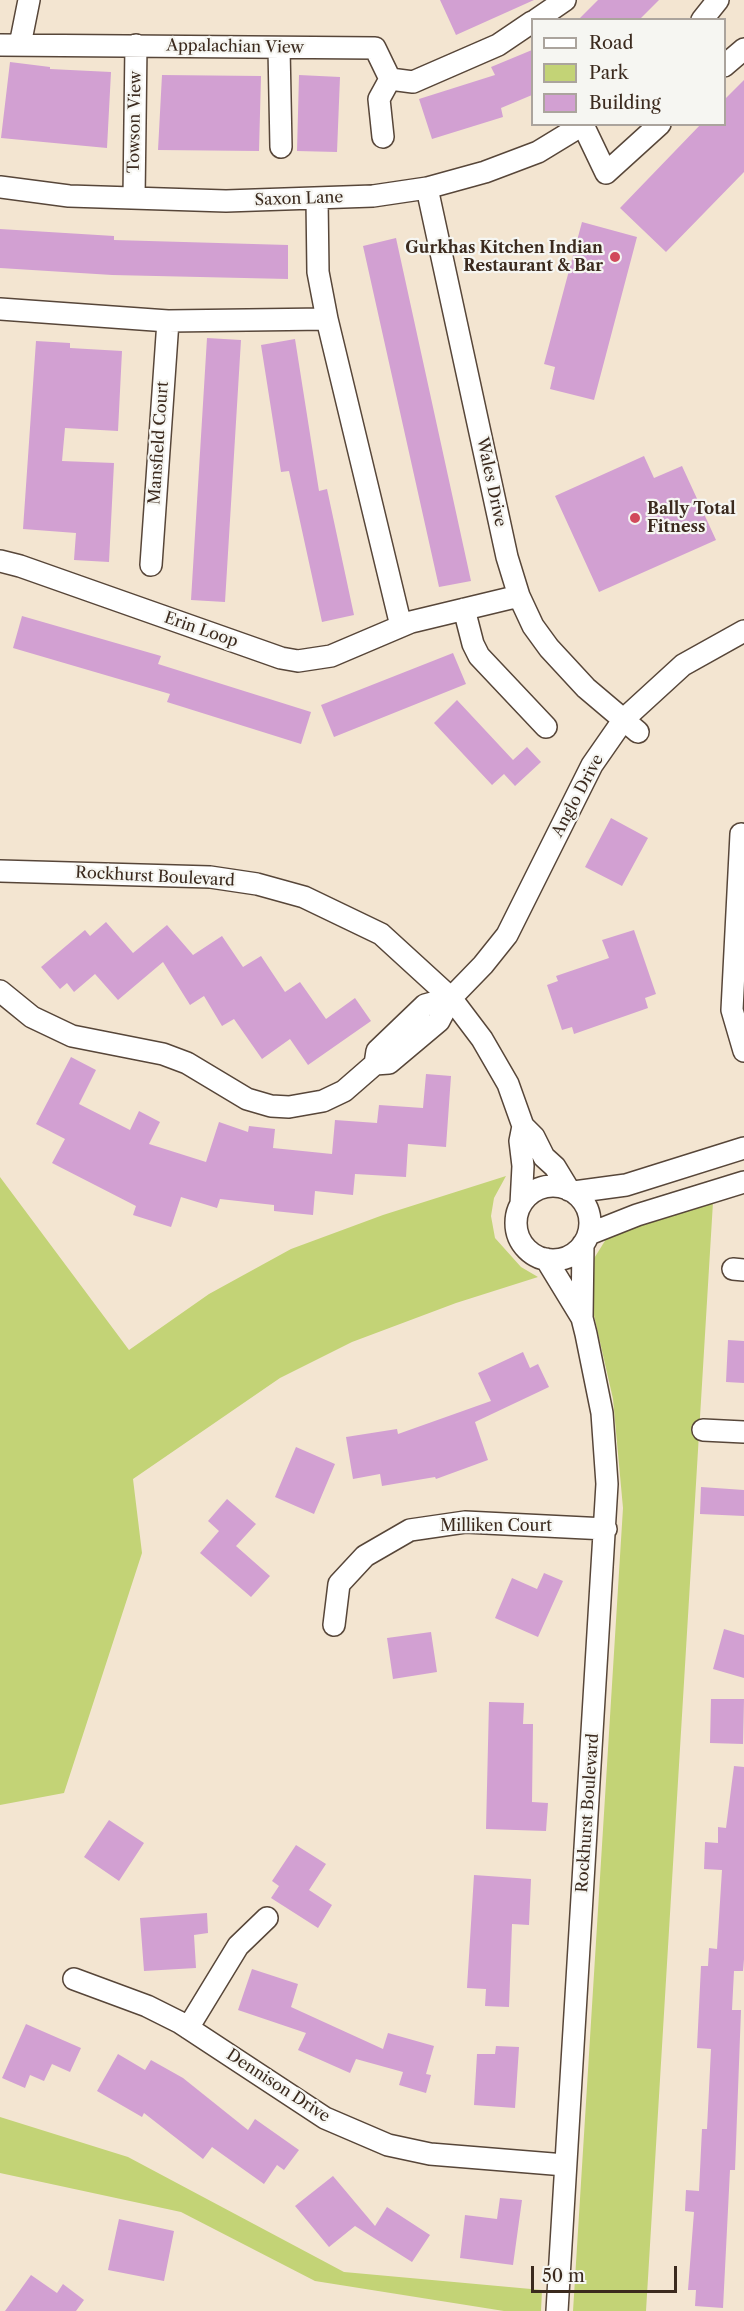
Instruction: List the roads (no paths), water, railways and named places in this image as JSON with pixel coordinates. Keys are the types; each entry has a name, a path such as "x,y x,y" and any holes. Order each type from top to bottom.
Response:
{"street":[{"path":"10,45 29,0"},
{"path":"538,18 565,0"},
{"path":"704,18 718,0"},
{"path":"383,137 379,99 390,79 413,82 498,45 531,23"},
{"name":"Appalachian View","path":"10,45 375,48 390,79"},
{"name":"Towson View","path":"134,198 136,45"},
{"path":"279,48 281,147"},
{"path":"726,64 744,49"},
{"name":"Saxon Lane","path":"0,187 69,196 226,201 373,196 427,188 485,172 538,152 582,126"},
{"path":"584,126 606,173 658,126"},
{"name":"Wales Drive","path":"427,188 507,557 519,596 533,626 549,648 586,688 631,726"},
{"path":"316,199 318,265 327,319 402,626"},
{"path":"0,309 168,321 327,319"},
{"name":"Mansfield Court","path":"151,566 168,321"},
{"name":"Erin Loop","path":"0,561 289,660 323,658 402,626 519,596"},
{"path":"465,609 473,644 479,656 546,727"},
{"name":"Anglo Drive","path":"451,998 483,965 507,935 592,765 631,726 684,665 744,631"},
{"path":"741,834 732,1010 744,1051"},
{"name":"Rockhurst Boulevard","path":"0,871 210,877 257,884 304,897 381,934 451,998 482,1039 508,1084 523,1126 534,1137 544,1157 555,1167 571,1191"},
{"path":"0,991 32,1017 49,1027 72,1036 163,1053 187,1063 247,1099 271,1106 289,1107 323,1101 344,1091 375,1064 377,1051 424,1005 451,998"},
{"name":"Rockhurst Boulevard","path":"521,1204 523,1166 520,1141 523,1126"},
{"path":"744,1148 626,1185 571,1191 551,1186 540,1189 521,1204 516,1228 520,1241 528,1250 546,1259 564,1258 586,1239 637,1215 744,1182"},
{"path":"571,1191 588,1210 586,1239"},
{"name":"Rockhurst Boulevard","path":"557,2311 606,1528 606,1453 602,1413 582,1318 586,1239"},
{"name":"Rockhurst Boulevard","path":"546,1259 582,1318"},
{"path":"703,1430 744,1432"},
{"name":"Milliken Court","path":"334,1625 339,1584 365,1556 410,1530 465,1522 606,1528"},
{"path":"188,2028 238,1946 267,1918"},
{"name":"Dennison Drive","path":"74,1979 147,2006 188,2028 325,2118 388,2145 430,2154 566,2165"}],"place":[{"name":"Gurkhas Kitchen Indian Restaurant & Bar","path":"615,257"},
{"name":"Bally Total Fitness","path":"635,518"}]}
